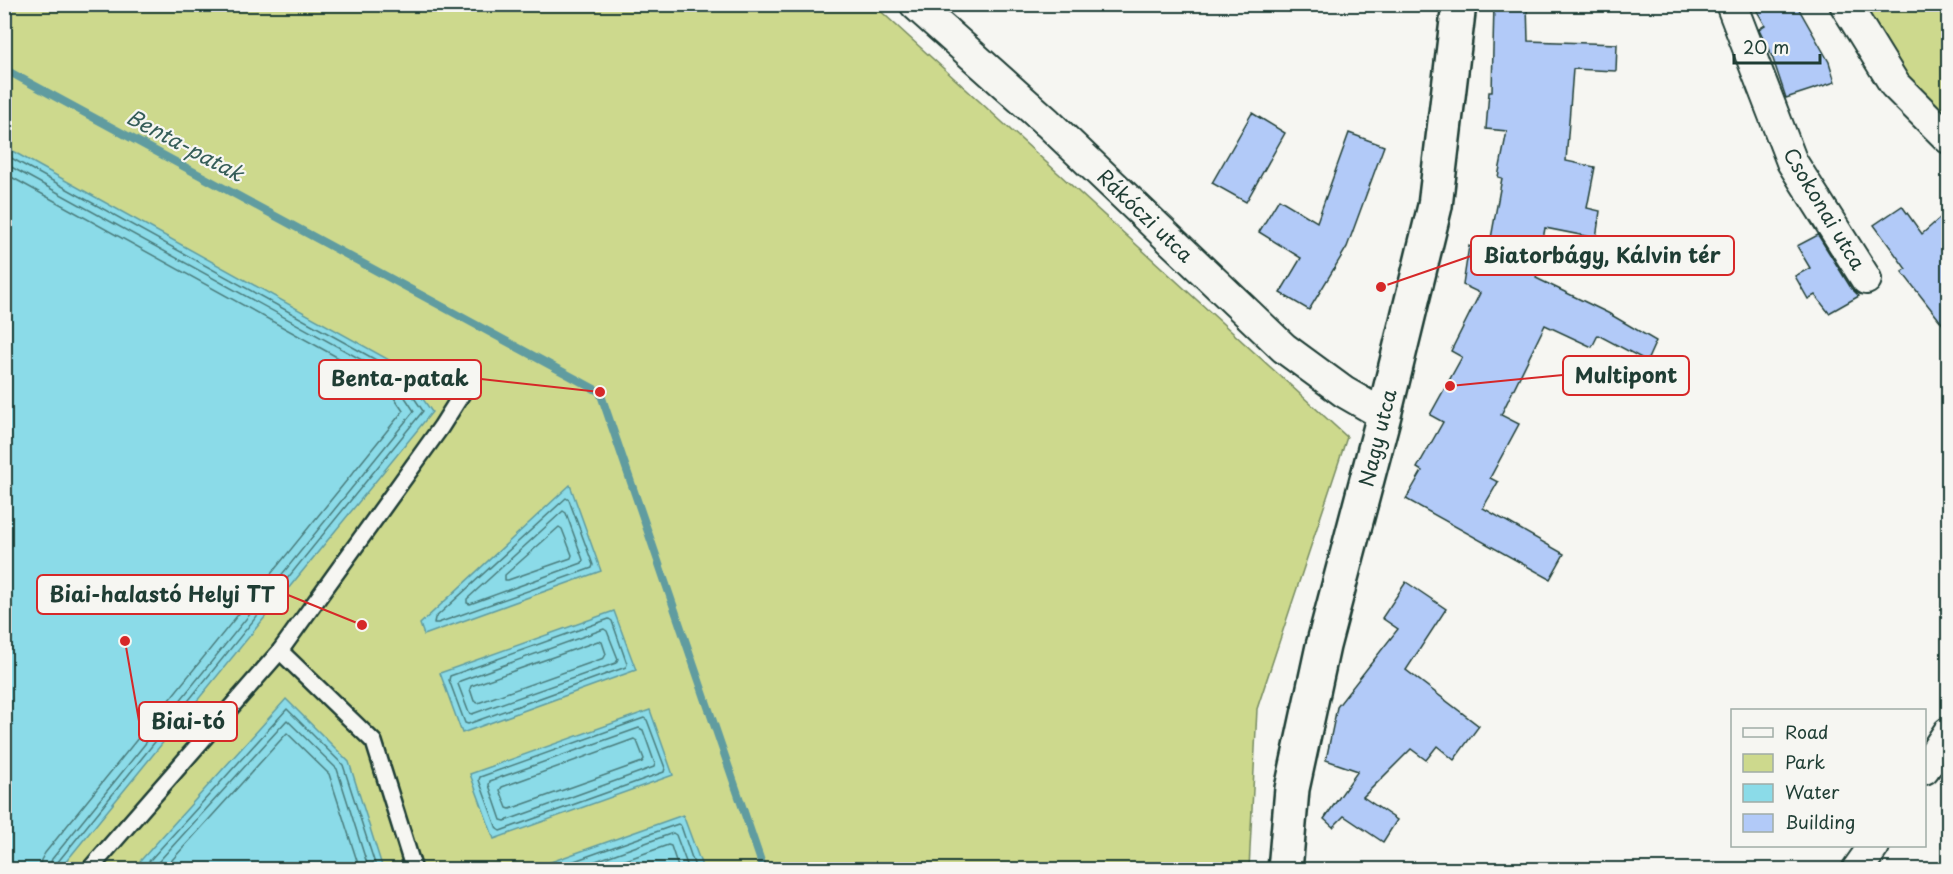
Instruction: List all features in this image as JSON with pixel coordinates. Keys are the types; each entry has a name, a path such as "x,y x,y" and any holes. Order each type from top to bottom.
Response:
{"main road":[{"name":"Nagy utca","path":"1285,870 1292,789 1321,657 1435,206 1459,4"}],"street":[{"name":"Rákóczi utca","path":"915,4 1048,123 1284,348 1344,392 1384,415"},
{"name":"Csokonai utca","path":"1731,4 1791,162 1866,279"},
{"path":"1845,4 1895,85 1948,138"},
{"path":"1926,767 1948,734"},
{"path":"1857,870 1873,847"}],"lane":[{"path":"89,870 280,651 441,427 465,389"},
{"path":"280,651 374,742 414,870"}],"green space":[{"path":"5,5 874,5 1347,437 1257,709 1249,869 5,869"},
{"path":"1856,5 1948,5 1948,126 1899,75"}],"water":[{"path":"5,147 400,366 432,412 60,869 5,869"},
{"path":"570,485 601,571 424,635 420,624"},
{"path":"614,611 636,670 462,733 440,673"},
{"path":"286,699 349,762 383,869 133,869"},
{"path":"650,710 673,775 494,839 470,774"},
{"path":"683,815 703,869 531,869"}],"building":[{"path":"1494,4 1527,4 1528,41 1617,44 1616,71 1573,69 1566,161 1595,167 1587,208 1600,211 1596,238 1545,228 1536,278 1608,313 1656,341 1647,361 1598,335 1592,347 1545,325 1501,415 1519,424 1490,478 1498,482 1483,508 1564,554 1550,579 1406,499 1422,471 1417,468 1443,422 1430,415 1462,357 1451,351 1480,293 1463,285 1469,246 1488,255 1502,178 1498,177 1507,131 1486,129 1489,92 1492,92"},
{"path":"1753,4 1796,4 1829,62 1835,82 1786,98 1773,59 1759,29 1765,25"},
{"path":"1252,113 1285,133 1246,202 1212,183"},
{"path":"1349,133 1384,146 1347,247 1309,310 1280,293 1301,258 1259,232 1279,199 1317,222"},
{"path":"1902,206 1922,234 1948,211 1948,331 1902,272 1906,269 1874,225"},
{"path":"1818,235 1851,288 1859,296 1829,313 1815,295 1808,299 1795,276 1810,268 1797,246"},
{"path":"1406,582 1446,609 1406,670 1479,726 1454,760 1437,746 1426,760 1411,749 1363,797 1397,820 1383,842 1344,816 1333,827 1324,819 1358,771 1326,760 1337,707 1398,629 1382,618"}],"waterway":[{"name":"Benta-patak","path":"4,69 600,392 764,870"}],"place":[{"name":"Biatorbágy, Kálvin tér","path":"1381,287"},
{"name":"Multipont","path":"1450,386"},
{"name":"Benta-patak","path":"600,392"},
{"name":"Biai-halastó Helyi TT","path":"362,625"},
{"name":"Biai-tó","path":"125,641"}]}
